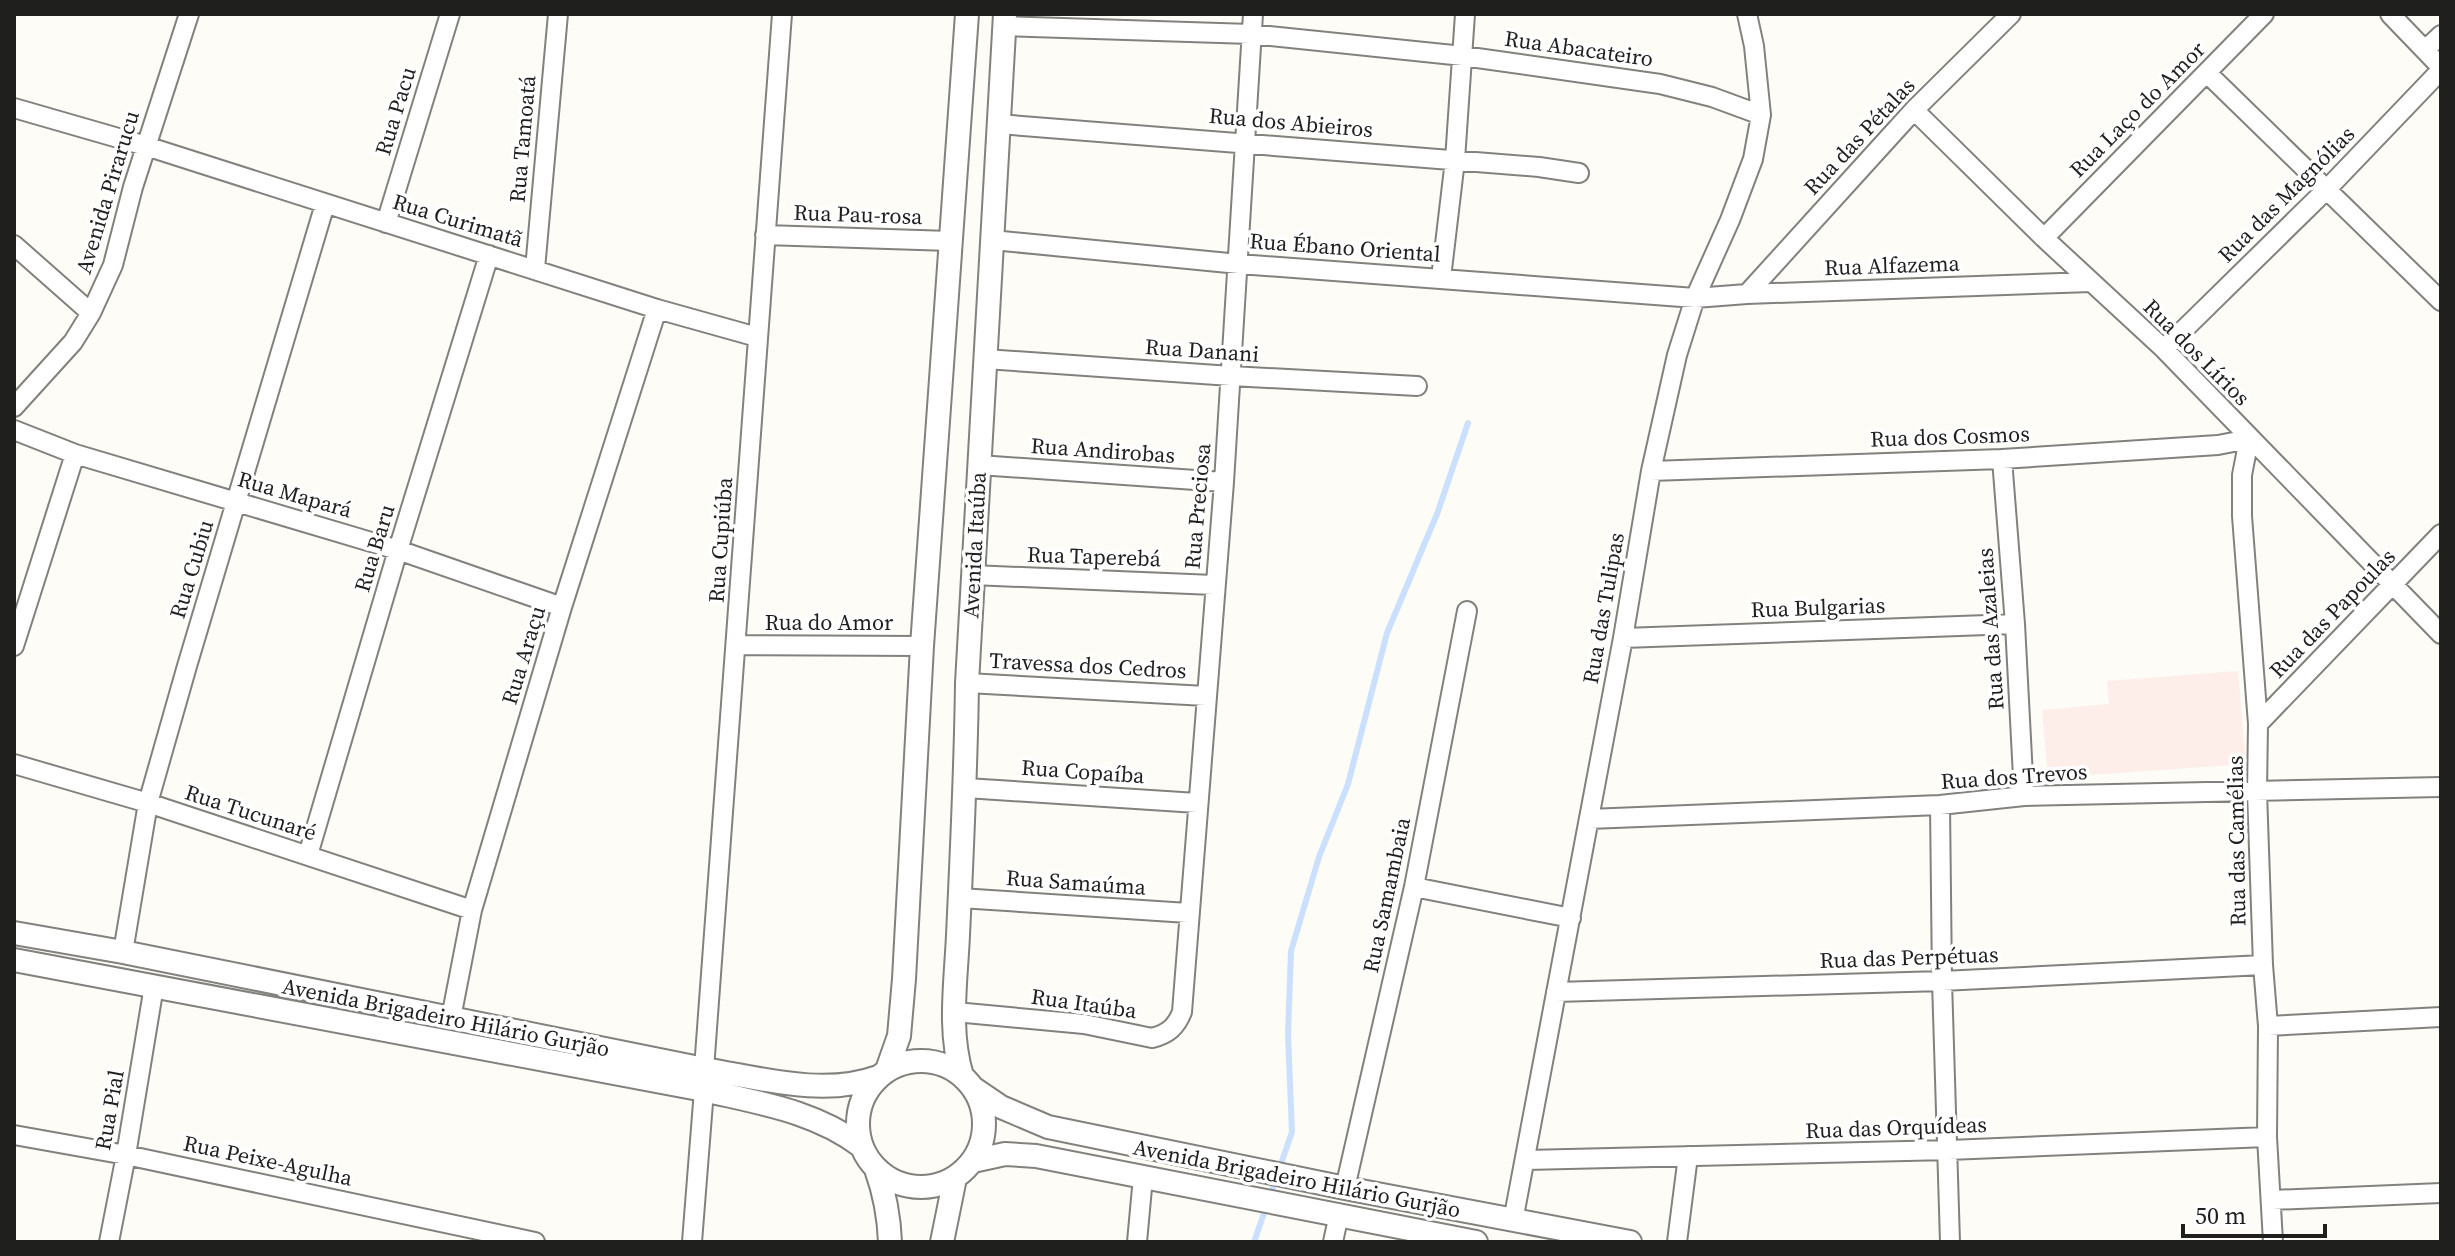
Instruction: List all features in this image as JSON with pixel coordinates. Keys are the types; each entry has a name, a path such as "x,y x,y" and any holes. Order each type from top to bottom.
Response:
{"street":[{"name":"Avenida Pirarucu","path":"14,407 73,342 91,313 113,265 146,146 189,14"},
{"name":"Rua Pacu","path":"386,223 450,14"},
{"name":"Rua Tamoatá","path":"535,269 558,14"},
{"name":"Rua Cupiúba","path":"692,1242 782,14"},
{"name":"Avenida Itaúba","path":"883,1074 899,1036 904,979 922,646 967,14"},
{"name":"Rua Preciosa","path":"1183,1001 1224,482 1253,14"},
{"path":"1441,278 1455,160 1465,14"},
{"name":"Rua das Tulipas","path":"1513,1221 1623,638 1651,471 1677,355 1695,298 1753,159 1761,115 1754,46 1747,14"},
{"name":"Rua das Pétalas","path":"1747,294 1914,110 2011,14"},
{"name":"Rua Laço do Amor","path":"2044,238 2264,14"},
{"path":"2390,14 2441,69"},
{"name":"Avenida Itaúba","path":"968,1082 957,1059 955,1012 972,575 1004,20"},
{"name":"Rua Abacateiro","path":"1004,20 1251,34 1463,56 1660,84 1712,97 1761,115"},
{"path":"2425,50 2441,35"},
{"name":"Rua das Magnólias","path":"2164,349 2328,188 2441,69"},
{"path":"2207,73 2441,301"},
{"name":"Rua Curimatã","path":"14,108 146,146 657,309 757,337"},
{"name":"Rua dos Lírios","path":"1914,110 2044,238 2164,349 2441,634"},
{"name":"Rua dos Abieiros","path":"998,124 1244,142 1579,173"},
{"name":"Rua Cubiu","path":"123,952 148,803 325,204"},
{"name":"Rua Pau-rosa","path":"765,235 950,241"},
{"name":"Rua Ébano Oriental","path":"992,240 1239,264 1695,298"},
{"path":"14,245 91,313"},
{"name":"Rua Baru","path":"308,855 489,255"},
{"name":"Rua Alfazema","path":"1695,298 2091,282"},
{"name":"Rua Araçu","path":"451,1018 472,910 562,607 657,309"},
{"name":"Rua Danani","path":"985,359 1417,386"},
{"name":"Rua Mapará","path":"14,430 75,454 398,550 562,607"},
{"name":"Rua dos Cosmos","path":"1651,471 2002,459 2218,445 2249,439"},
{"name":"Rua das Camélias","path":"2249,439 2242,475 2242,516 2258,724 2257,792 2268,1026 2267,1137 2273,1242"},
{"path":"14,646 75,454"},
{"name":"Rua das Azaleias","path":"2002,459 2024,796"},
{"name":"Rua Andirobas","path":"979,465 1224,482"},
{"name":"Rua das Papoulas","path":"2258,724 2441,534"},
{"name":"Rua Taperebá","path":"972,575 1214,585"},
{"name":"Rua Samambaia","path":"1345,1188 1414,887 1467,611"},
{"name":"Rua Bulgarias","path":"1623,638 2015,624"},
{"name":"Rua do Amor","path":"737,645 922,646"},
{"name":"Travessa dos Cedros","path":"967,683 1206,696"},
{"name":"Rua Tucunaré","path":"14,764 148,803 472,910"},
{"name":"Rua dos Trevos","path":"1589,819 1940,805 2024,796 2441,787"},
{"name":"Rua Copaíba","path":"966,788 1197,803"},
{"path":"1940,805 1950,1242"},
{"path":"1414,887 1571,918"},
{"name":"Rua Samaúma","path":"960,898 1188,913"},
{"name":"Avenida Brigadeiro Hilário Gurjão","path":"14,933 451,1018 704,1079 829,1125 861,1146"},
{"name":"Avenida Brigadeiro Hilário Gurjão","path":"14,960 704,1079 837,1086 856,1085 883,1074"},
{"name":"Rua das Perpétuas","path":"1556,992 1942,981 2263,965"},
{"name":"Rua Pial","path":"109,1242 154,986"},
{"name":"Rua Itaúba","path":"955,1012 1084,1024 1152,1038 1178,1024 1183,1001"},
{"path":"2268,1026 2441,1017"},
{"path":"876,1169 894,1182 914,1188 936,1186 955,1178 973,1161 981,1147 984,1117 980,1102 968,1082 945,1065 926,1061 906,1062 883,1074 868,1088 858,1116 858,1131 861,1146 876,1169 884,1192 890,1242"},
{"name":"Avenida Brigadeiro Hilário Gurjão","path":"968,1082 1001,1107 1048,1127 1630,1242"},
{"name":"Rua Peixe-Agulha","path":"14,1135 126,1155 535,1242"},
{"name":"Rua das Orquídeas","path":"1526,1160 1949,1150 2267,1137"},
{"name":"Avenida Brigadeiro Hilário Gurjão","path":"973,1161 1005,1154 1036,1156 1476,1242"},
{"path":"1677,1242 1688,1156"},
{"path":"1137,1242 1143,1177"},
{"path":"942,1242 955,1178"},
{"path":"2272,1200 2441,1193"},
{"path":"1333,1242 1339,1214"}],"shaded area":[{"path":"2238,671 2246,764 2048,778 2042,710 2109,704 2107,681"}],"waterway":[{"path":"1254,1242 1292,1132 1288,1034 1291,951 1319,857 1348,784 1387,633 1437,514 1468,423"}]}
